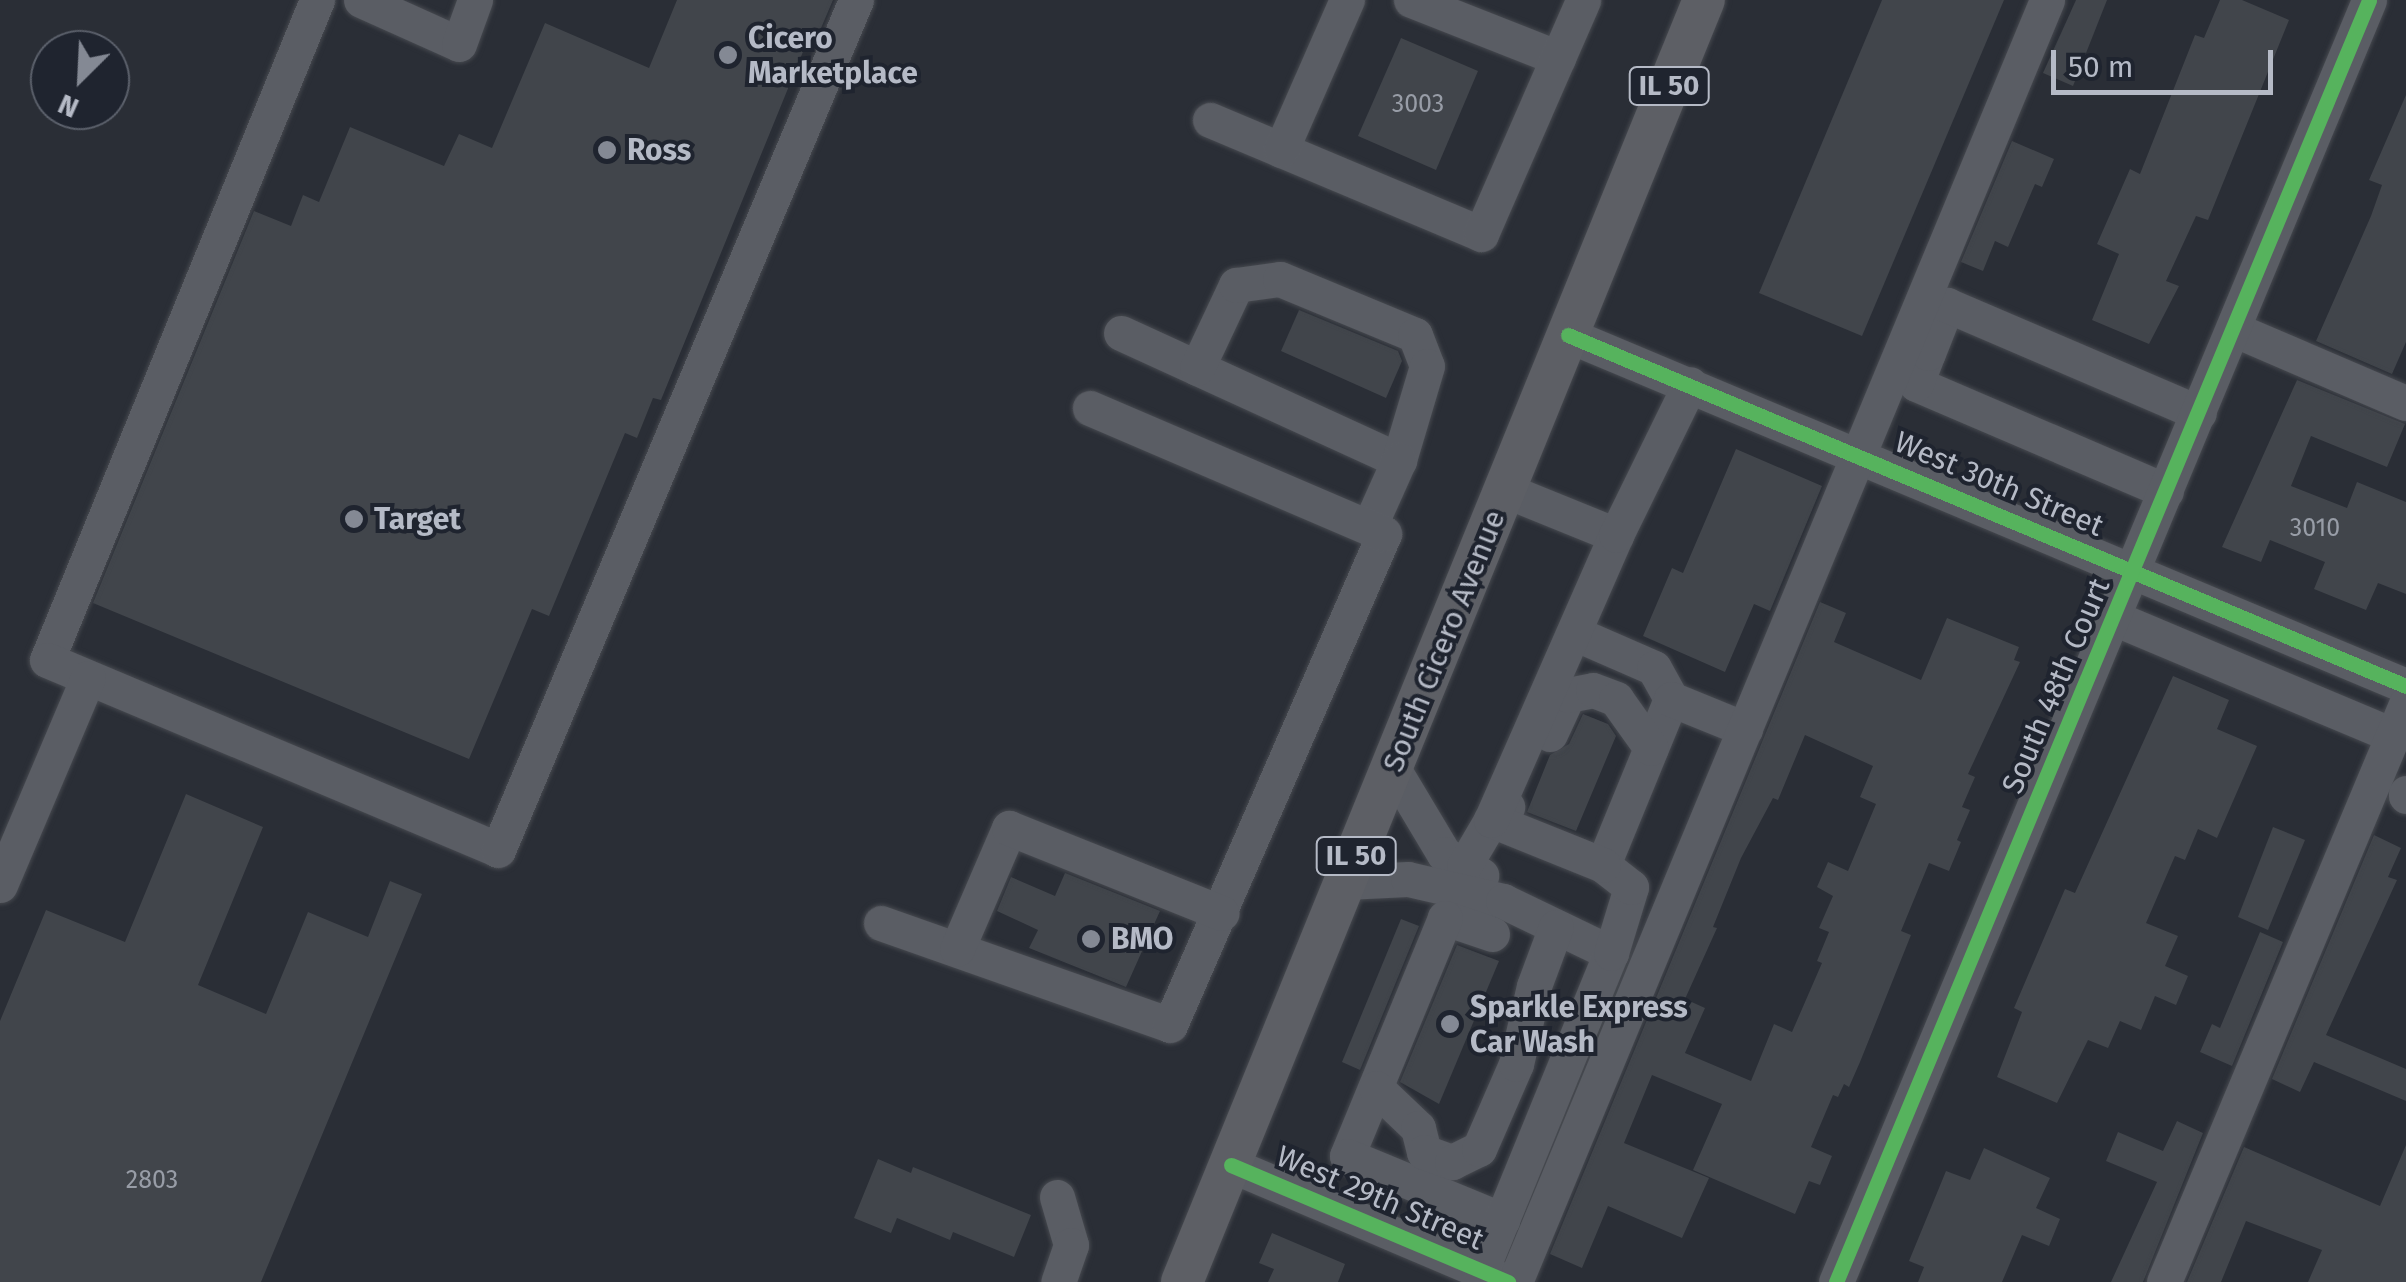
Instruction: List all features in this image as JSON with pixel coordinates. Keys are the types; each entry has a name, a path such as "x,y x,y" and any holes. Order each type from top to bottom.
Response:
{"main road":[{"name":"South Cicero Avenue","path":"1182,1282 1701,2"}],"street":[{"path":"317,0 46,660 498,850 856,0"},
{"path":"361,0 459,44 475,0"},
{"path":"1281,150 1348,0"},
{"path":"1412,0 1558,58"},
{"path":"1210,120 1481,234 1583,0"},
{"path":"1502,1278 1745,729 1859,454 1916,348 2046,0"},
{"name":"South 48th Court","path":"1836,1282 2369,0"},
{"path":"1197,368 1236,285 1280,279 1415,336 1427,366 1399,460 1369,528"},
{"path":"2166,491 1916,384 1916,348 1948,305 2199,413"},
{"path":"2233,329 2406,403"},
{"path":"1121,333 1399,460"},
{"name":"West 30th Street","path":"1568,335 2406,686"},
{"path":"1464,866 1491,820 1616,535 1690,384"},
{"path":"882,923 1170,1025 1384,534 1090,408"},
{"path":"1505,490 1616,535"},
{"path":"2114,618 2400,720 2164,1282"},
{"path":"1574,633 1654,668 1671,699 1745,729"},
{"path":"0,885 88,678"},
{"path":"1491,820 1525,792 1568,695 1593,690 1616,700 1651,748"},
{"path":"1603,865 1671,699"},
{"path":"1392,767 1444,854 1494,881 1497,917"},
{"path":"1491,820 1603,865 1631,887 1612,952 1502,1220 1502,1278"},
{"path":"957,949 1010,828 1222,912"},
{"path":"1346,882 1408,879 1497,917"},
{"path":"1502,1220 1347,1156 1445,918 1497,917 1556,927 1612,952"},
{"path":"1376,1088 1418,1128 1424,1152 1452,1162 1480,1149 1516,1064 1534,986 1556,927"},
{"name":"West 29th Street","path":"1231,1164 1502,1278"},
{"path":"1057,1198 1071,1245 1058,1282"}],"building":[{"name":"Target","path":"677,0 833,0 816,40 809,37 661,400 653,398 637,438 625,433 549,616 532,609 469,759 93,603 254,211 291,226 303,195 319,202 350,127 444,166 459,134 492,148 545,23 649,68"},
{"path":"1882,0 2004,0 1862,336 1759,293"},
{"path":"2076,0 2107,0 2073,86 2043,73"},
{"path":"2220,0 2242,0 2289,20 2208,220 2196,216 2166,281 2179,286 2149,344 2092,320 2119,254 2097,244 2130,169 2140,174 2195,35 2204,38"},
{"path":"1401,38 1478,71 1436,170 1358,136"},
{"path":"2406,95 2406,342 2392,374 2316,341 2371,216 2382,185 2369,180"},
{"path":"2012,141 2054,159 2042,187 2035,184 2008,247 1995,241 1983,271 1961,262"},
{"path":"1299,310 1398,351 1402,361 1386,398 1281,351"},
{"path":"2297,380 2405,424 2387,467 2311,436 2291,486 2347,508 2357,482 2406,502 2406,594 2378,583 2366,610 2314,589 2325,562 2270,540 2261,562 2222,547"},
{"path":"1736,449 1822,486 1770,611 1754,604 1725,672 1643,636 1672,568 1683,573"},
{"path":"1820,602 1846,613 1834,642 1921,680 1947,618 2019,647 2014,660 2020,662 1968,774 1975,777 1962,807 1970,810 1949,871 1929,863 1901,931 1911,935 1860,1062 1849,1087 1844,1084 1838,1097 1833,1095 1811,1147 1832,1156 1820,1185 1809,1181 1795,1214 1693,1170 1722,1104 1652,1075 1624,1143 1709,1178 1682,1238 1608,1206 1582,1268 1550,1254","holes":["1805,735 1873,766 1860,797 1876,804 1848,871 1828,862 1817,887 1833,896 1819,928 1829,932 1817,961 1822,963 1792,1032 1774,1024 1751,1081 1685,1053 1705,1008 1685,999 1717,928 1713,927 1741,858 1773,798 1778,800"]},
{"path":"2173,676 2229,700 2217,729 2257,746 2217,838 2198,829 2185,860 2175,856 2146,923 2178,936 2165,966 2188,976 2176,1005 2155,996 2141,1030 2120,1021 2108,1048 2088,1040 2057,1103 1997,1077 2022,1012 2014,1008 2065,889 2075,893"},
{"path":"1583,714 1608,724 1616,736 1576,831 1527,812 1550,755 1569,744"},
{"path":"186,794 263,827 198,985 266,1014 308,912 368,937 390,881 422,894 261,1282 0,1282 0,1021 46,910 125,942"},
{"path":"2273,827 2305,840 2268,930 2238,917"},
{"path":"2374,835 2401,848 2388,877 2397,880 2326,1035 2406,1069 2406,1101 2314,1062 2300,1092 2272,1079"},
{"name":"BMO","path":"1065,873 1160,911 1126,987 1029,948 1038,930 997,911 1011,877 1055,896"},
{"path":"1401,919 1419,926 1360,1070 1342,1062"},
{"path":"2260,932 2283,942 2232,1066 2200,1052 2212,1024 2220,1028"},
{"name":"Sparkle Express Car Wash","path":"1457,945 1499,961 1439,1104 1400,1082"},
{"path":"2177,1121 2203,1133 2143,1282 2111,1282 2157,1182 2106,1161 2118,1132 2163,1151"},
{"path":"2406,1145 2406,1282 2308,1282 2322,1250 2246,1221 2221,1282 2187,1282 2244,1147 2380,1206"},
{"path":"1984,1148 2050,1178 2036,1208 2060,1219 2049,1246 2022,1235 2002,1282 1918,1282 1924,1267 1909,1261 1946,1171 1970,1180"},
{"path":"878,1159 911,1173 913,1167 1031,1215 1014,1257 953,1232 950,1240 897,1218 891,1233 854,1218"},
{"path":"1272,1233 1345,1264 1338,1282 1268,1282 1274,1269 1259,1263"}],"cycle path":[{"path":"1836,1282 2369,0"},
{"path":"1568,335 2406,686"},
{"path":"1231,1165 1508,1282"}],"place":[{"name":"Cicero Marketplace","path":"728,55"},
{"name":"Ross","path":"607,150"},
{"name":"Target","path":"354,519"},
{"name":"BMO","path":"1091,939"},
{"name":"Sparkle Express Car Wash","path":"1450,1024"}]}
